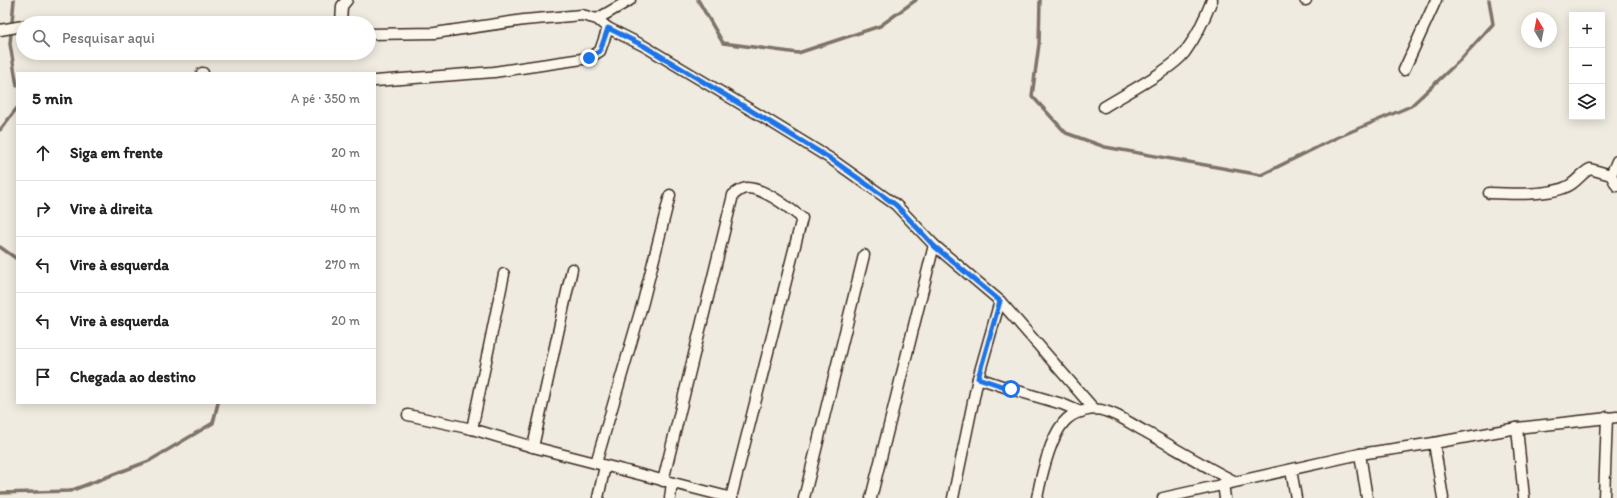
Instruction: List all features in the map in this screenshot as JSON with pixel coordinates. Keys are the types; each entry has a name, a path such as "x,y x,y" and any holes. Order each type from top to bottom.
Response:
{"street":[{"path":"341,16 342,6 347,0"},
{"path":"597,20 630,0"},
{"path":"1104,107 1170,65 1185,53 1197,33 1212,0"},
{"path":"1404,70 1436,0"},
{"path":"376,34 435,33 524,20 582,15 597,20 608,28 644,46 831,159 896,205 934,246 1000,301 1094,409"},
{"path":"0,30 16,27"},
{"path":"376,81 494,72 589,58 600,51 608,28"},
{"path":"1611,175 1617,161"},
{"path":"1489,193 1520,194 1560,189 1570,184 1590,169 1611,175 1617,186"},
{"path":"408,415 472,429 533,447 601,464 668,482 732,498 802,218 781,202 758,191 747,188 733,195 668,482 670,498"},
{"path":"598,498 601,464 670,195"},
{"path":"871,498 934,246"},
{"path":"804,498 864,254"},
{"path":"533,447 572,269"},
{"path":"472,429 504,274"},
{"path":"953,498 978,378 1000,301"},
{"path":"978,378 1062,404 1081,412"},
{"path":"1037,498 1047,456 1058,432 1067,419 1081,412 1094,409 1105,411 1126,420 1234,481"},
{"path":"1163,498 1360,454 1434,443 1517,428 1612,417 1604,498"},
{"path":"1517,428 1524,498"},
{"path":"1434,443 1443,498"},
{"path":"1360,454 1367,498"},
{"path":"1291,470 1296,498"},
{"path":"1223,484 1225,498"}],"waterway":[{"path":"14,0 10,44 16,80"},
{"path":"698,0 723,43 798,53 880,26 916,0"},
{"path":"1040,0 1039,44 1032,96 1066,133 1105,147 1261,175 1336,138 1411,106 1459,61 1493,24 1489,0"},
{"path":"0,130 16,109"},
{"path":"0,247 16,258"},
{"path":"0,493 70,491 149,461 213,423 218,404"}],"route":[{"path":"589,58 600,51 608,28 644,46 766,119 831,159 896,205 934,246 1000,301 978,378 1011,389"}]}
